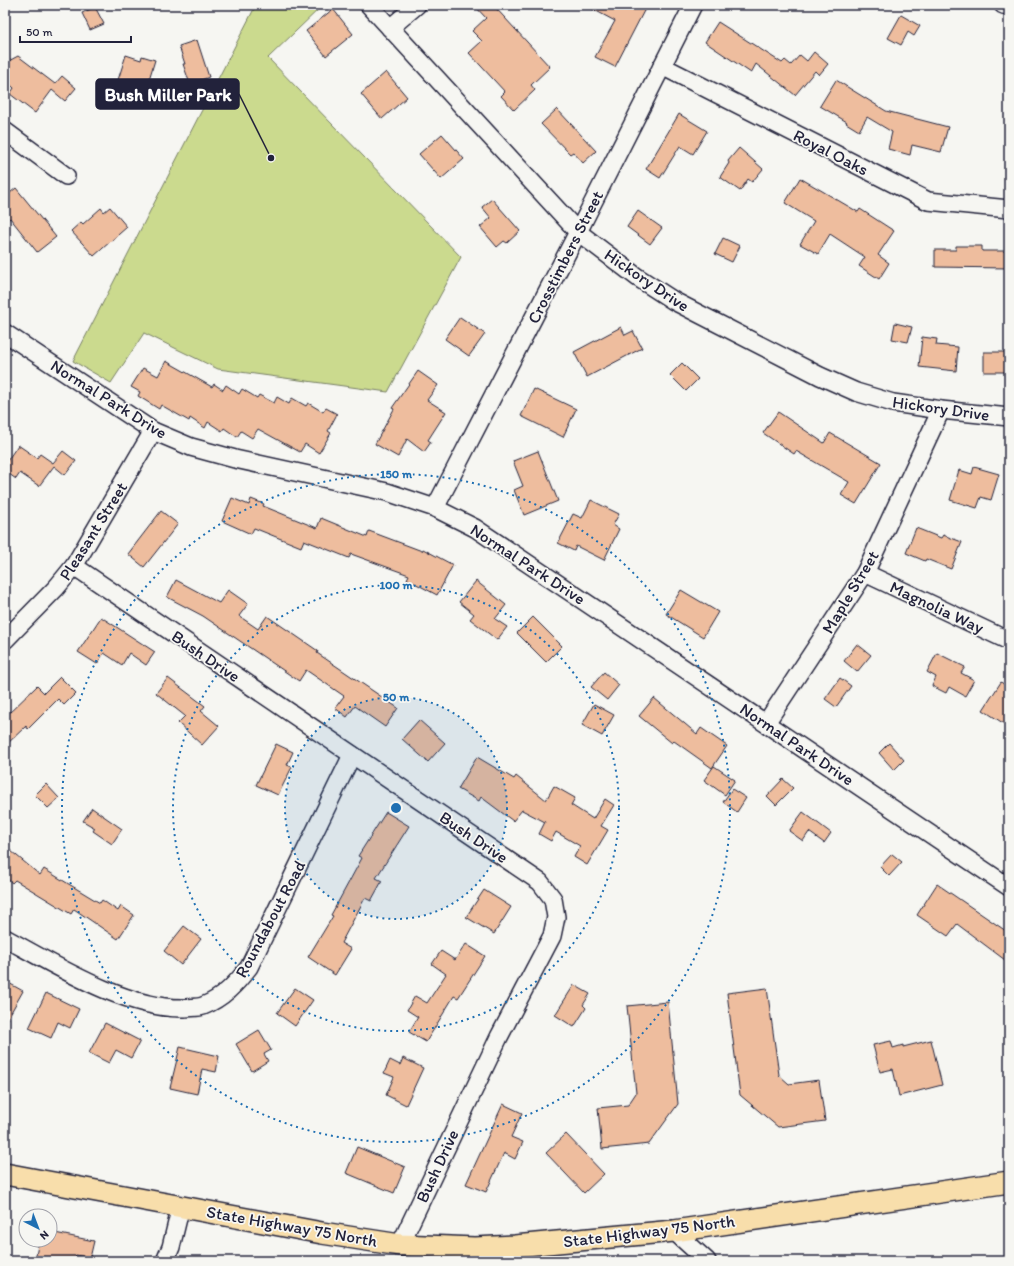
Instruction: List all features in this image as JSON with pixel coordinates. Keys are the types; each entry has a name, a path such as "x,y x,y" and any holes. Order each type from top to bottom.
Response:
{"main road":[{"name":"State Highway 75 North","path":"5,1174 322,1233 400,1245 488,1247 515,1246 674,1231 1009,1182"}],"street":[{"name":"Hickory Drive","path":"369,5 578,232 637,277 674,301 820,376 856,392 893,403 1009,417"},
{"path":"390,28 417,5"},
{"name":"Crosstimbers Street","path":"435,508 578,232 693,5"},
{"path":"1003,5 1009,6"},
{"name":"Royal Oaks","path":"662,66 928,201 1009,210"},
{"path":"5,131 66,176"},
{"name":"Normal Park Drive","path":"5,333 153,431 198,449 235,459 387,492 435,508 475,528 1009,887"},
{"name":"Maple Street","path":"766,723 865,573 941,410"},
{"name":"Pleasant Street","path":"5,640 56,588 74,566 153,431"},
{"name":"Bush Drive","path":"74,566 540,882 553,898 556,917 552,936 499,1037 400,1245"},
{"name":"Magnolia Way","path":"865,573 1009,641"},
{"name":"Roundabout Road","path":"5,938 83,979 134,1001 174,1008 201,1007 221,998 235,985 248,968 352,755"},
{"path":"165,1261 171,1247 181,1206"},
{"path":"674,1231 707,1261"}],"green space":[{"path":"256,5 323,5 268,58 461,257 388,392 218,369 144,333 111,383 73,361"}],"building":[{"path":"474,5 493,5 550,67 531,85 535,90 514,110 501,96 505,92 469,53 482,41 472,31 486,18"},
{"path":"585,5 647,5 615,67 595,57 615,21"},
{"path":"95,7 104,24 90,30 82,13"},
{"path":"333,9 353,34 326,56 306,31"},
{"path":"901,15 920,26 914,36 908,32 901,45 888,38"},
{"path":"718,22 782,63 785,60 791,65 800,55 807,61 814,52 828,64 819,75 815,71 795,95 756,64 751,73 705,42"},
{"path":"197,40 209,77 190,84 179,46"},
{"path":"126,55 141,60 142,56 155,60 146,89 118,80"},
{"path":"18,56 55,84 62,76 76,88 65,101 52,90 35,113 10,94 14,88 5,80 5,63"},
{"path":"386,72 407,97 382,119 361,94"},
{"path":"836,80 886,111 948,127 941,152 912,145 910,155 888,149 892,132 867,117 859,131 820,106"},
{"path":"557,109 596,151 583,163 573,152 570,154 541,124"},
{"path":"679,114 707,131 693,154 680,146 660,178 646,169"},
{"path":"442,134 464,159 441,179 419,154"},
{"path":"739,148 763,169 752,182 748,179 740,191 720,177 729,163 728,161"},
{"path":"800,178 858,212 860,209 894,231 878,255 889,263 879,279 859,266 865,257 830,234 818,254 800,244 814,221 785,203"},
{"path":"16,188 56,237 37,252 10,218 5,223 5,197"},
{"path":"492,199 520,231 507,243 504,241 497,247 480,227 491,218 482,207"},
{"path":"110,207 127,227 94,256 71,231 81,222 83,224 101,208 104,212"},
{"path":"638,211 662,228 650,244 627,227"},
{"path":"723,238 740,246 732,262 715,254"},
{"path":"956,246 982,246 982,251 1009,251 1009,268 935,267 935,250 956,250"},
{"path":"460,317 485,334 469,356 445,339"},
{"path":"895,323 912,327 908,342 892,339"},
{"path":"621,327 625,335 633,331 642,348 587,377 574,352"},
{"path":"922,337 937,339 936,345 958,347 956,371 919,367"},
{"path":"984,352 1009,352 1009,372 984,372"},
{"path":"166,361 212,387 214,384 223,390 226,385 239,394 242,389 257,398 259,395 274,403 277,397 289,404 292,398 306,406 308,403 323,412 326,408 337,414 328,431 331,433 319,453 305,444 300,452 258,429 252,438 241,431 237,437 224,428 222,431 208,422 205,428 190,418 189,421 161,405 159,409 138,396 140,392 131,387 143,368 158,376"},
{"path":"682,363 698,379 686,391 670,375"},
{"path":"418,371 438,385 427,400 446,412 428,440 431,442 424,452 407,439 398,457 375,444 394,409 392,408"},
{"path":"534,389 576,409 563,437 521,416"},
{"path":"778,412 824,443 830,433 881,463 856,504 841,495 849,482 796,451 794,454 763,433"},
{"path":"18,445 37,458 40,454 53,463 63,451 76,461 65,475 54,466 39,486 20,473 16,479 5,471 5,464"},
{"path":"538,451 558,501 524,515 514,490 523,486 513,461"},
{"path":"974,467 999,474 991,500 981,497 977,508 950,500 959,470 972,474"},
{"path":"232,498 249,505 251,499 264,504 263,506 317,528 321,518 367,537 369,531 422,551 423,549 453,565 437,595 407,579 409,575 351,554 349,558 304,540 301,547 254,528 251,534 222,521"},
{"path":"591,500 619,514 613,525 619,529 604,560 576,546 574,551 558,543 573,514 582,518"},
{"path":"161,511 178,524 144,567 128,554"},
{"path":"916,528 941,538 943,535 962,542 951,569 906,553"},
{"path":"176,580 219,603 228,590 248,604 239,616 258,629 267,616 318,651 317,653 398,708 385,727 355,706 347,717 335,708 344,696 306,670 299,681 203,616 167,597"},
{"path":"476,581 506,605 495,619 507,627 497,640 470,619 474,614 459,602"},
{"path":"681,590 718,612 703,637 666,614"},
{"path":"101,617 155,652 146,665 129,653 122,665 104,653 97,664 78,652"},
{"path":"533,617 562,646 546,662 517,633"},
{"path":"857,644 871,655 857,672 844,661"},
{"path":"937,653 965,667 961,673 974,680 965,696 949,687 946,693 932,686 936,677 927,672"},
{"path":"604,672 619,685 607,700 591,687"},
{"path":"60,677 76,693 64,705 58,699 28,729 26,726 5,746 5,717 37,686 44,693"},
{"path":"168,678 205,706 201,711 219,726 202,745 178,723 185,716 156,693"},
{"path":"840,678 851,686 836,707 825,699"},
{"path":"1001,682 1009,688 1009,727 983,710"},
{"path":"654,698 697,734 701,728 727,746 712,768 674,741 672,743 639,716"},
{"path":"594,704 614,715 602,736 582,725"},
{"path":"419,720 445,743 428,762 402,739"},
{"path":"889,743 904,760 894,770 879,753"},
{"path":"276,744 293,752 287,765 292,767 278,795 256,785"},
{"path":"477,757 514,779 516,776 546,800 554,786 575,798 571,805 593,819 605,799 614,805 601,826 608,830 587,865 574,857 580,846 556,832 551,841 539,834 545,822 522,810 513,821 481,797 479,801 458,789"},
{"path":"714,766 735,780 725,795 704,780"},
{"path":"783,779 793,788 776,805 767,796"},
{"path":"46,784 59,798 48,808 35,795"},
{"path":"732,789 746,798 737,812 723,802"},
{"path":"92,808 122,829 112,844 93,831 95,828 83,821"},
{"path":"386,812 409,826 376,878 382,881 371,901 365,898 341,943 351,949 335,975 308,957 333,916 331,915 362,858 358,856"},
{"path":"803,812 831,833 824,843 809,832 803,841 789,831"},
{"path":"5,846 40,875 44,869 100,903 102,900 118,911 121,906 134,915 118,939 74,909 71,914 15,880 12,883 5,877"},
{"path":"892,854 902,862 889,876 880,867"},
{"path":"937,884 1009,933 1009,963 957,924 948,936 917,915"},
{"path":"484,890 511,907 494,934 466,917"},
{"path":"184,926 201,939 181,965 164,951"},
{"path":"466,944 485,956 458,998 454,996 426,1042 409,1032 418,1017 407,1010 415,996 427,1003 446,974 432,964 441,951 455,960"},
{"path":"5,981 23,991 5,1023"},
{"path":"574,985 590,994 583,1005 586,1008 574,1027 555,1015"},
{"path":"295,988 313,1000 295,1026 277,1013"},
{"path":"767,988 779,1075 789,1084 819,1080 825,1121 778,1127 740,1095 727,993"},
{"path":"46,993 79,1009 70,1028 58,1022 51,1038 29,1028"},
{"path":"668,1002 678,1104 649,1144 602,1149 598,1108 628,1105 636,1093 627,1006"},
{"path":"105,1023 140,1041 131,1058 116,1050 109,1063 89,1053"},
{"path":"259,1030 271,1050 264,1054 268,1061 252,1071 236,1044"},
{"path":"931,1040 942,1085 899,1096 893,1069 880,1072 873,1045 891,1041 893,1048"},
{"path":"180,1047 219,1056 216,1072 202,1069 197,1094 170,1088"},
{"path":"403,1058 423,1068 406,1105 386,1095 394,1077 384,1073 390,1060 400,1065"},
{"path":"503,1104 522,1113 511,1137 523,1142 515,1159 504,1153 486,1192 466,1184"},
{"path":"566,1134 604,1174 584,1193 546,1153"},
{"path":"357,1147 405,1167 394,1193 346,1173"},
{"path":"58,1234 94,1241 90,1258 76,1255 74,1261 35,1261 37,1248 58,1248"}],"place":[{"name":"Bush Miller Park","path":"271,158"}]}
